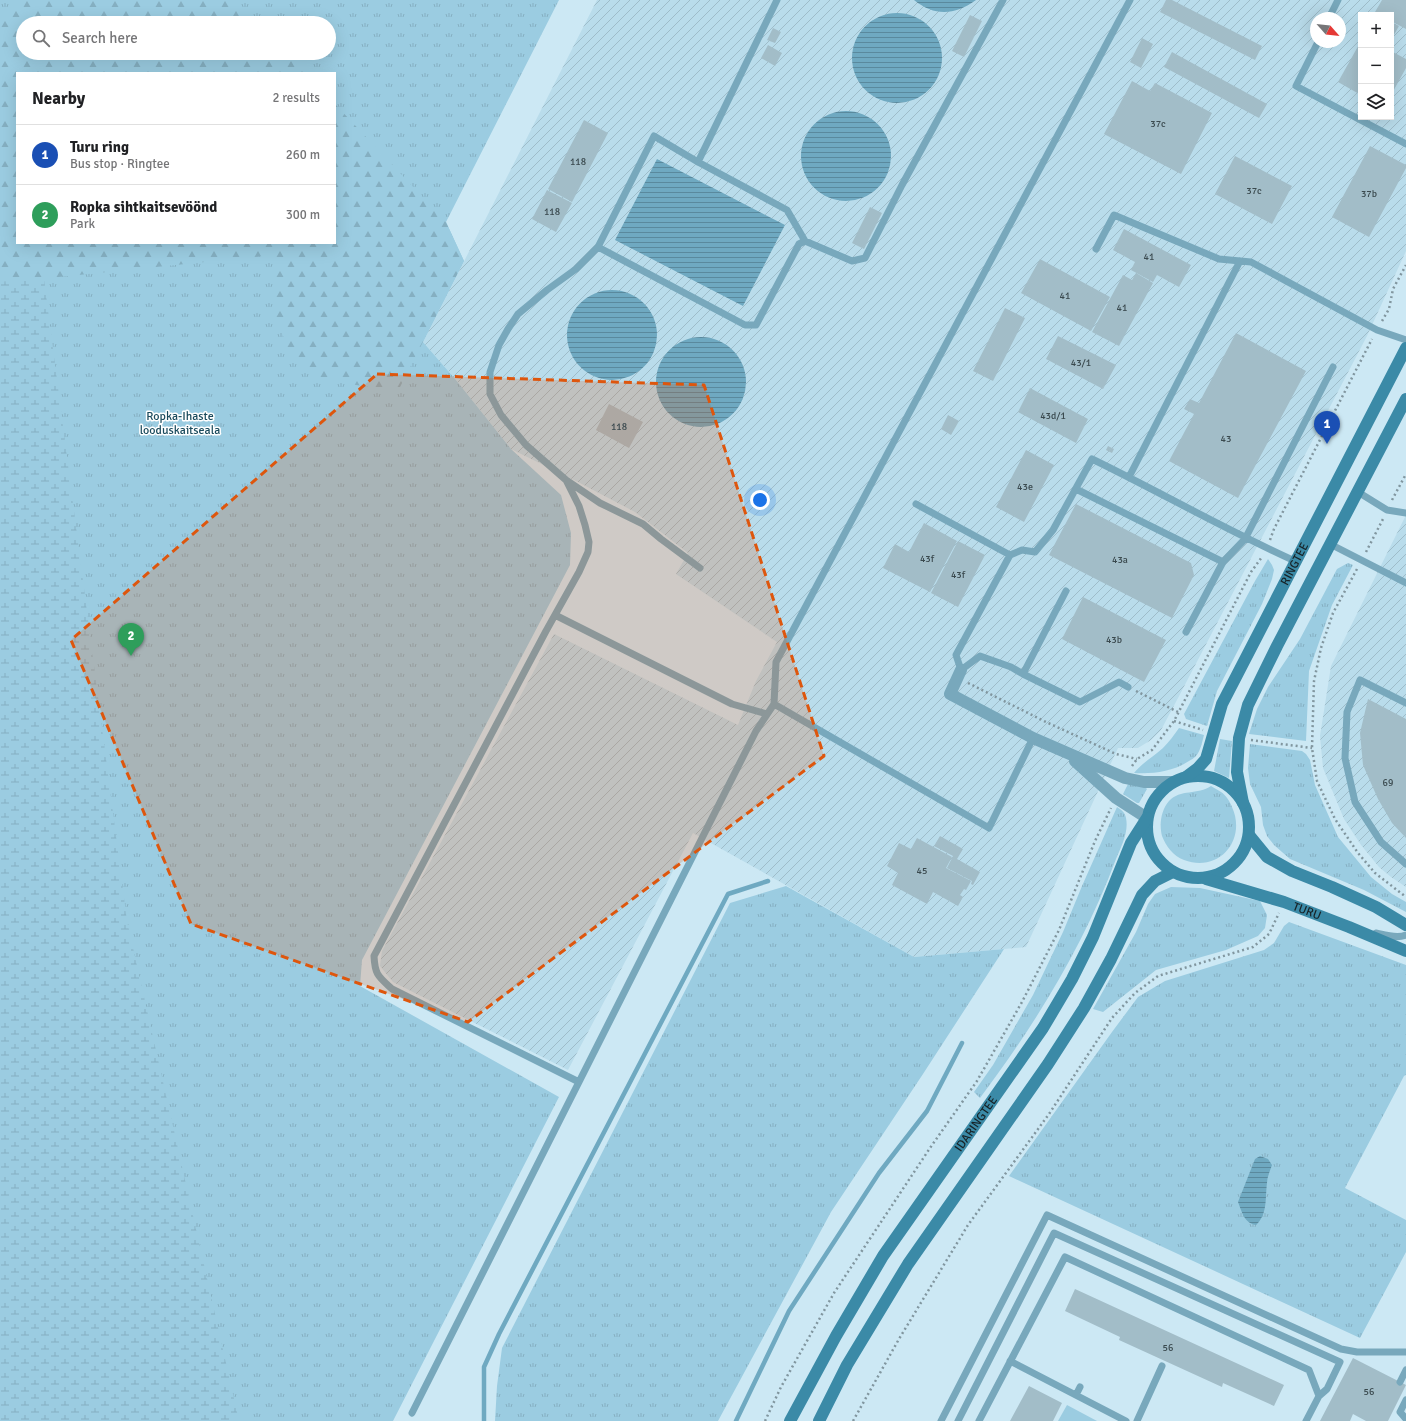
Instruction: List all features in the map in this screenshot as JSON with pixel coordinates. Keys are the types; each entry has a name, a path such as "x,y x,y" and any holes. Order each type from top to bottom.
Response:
{"main road":[{"name":"RINGTEE","path":"1186,777 1198,768 1206,759 1222,704 1406,348"},
{"name":"RINGTEE","path":"1243,803 1237,772 1239,738 1248,704 1406,399"},
{"path":"1203,776 1219,780 1233,790 1243,803 1249,824 1249,835 1246,846 1241,856 1234,864 1215,876 1194,879 1183,877 1173,872 1160,862 1151,849 1147,834 1147,818 1152,804 1160,792 1172,782 1186,777 1203,776"},
{"name":"IDARINGTEE","path":"790,1421 836,1336 882,1256 1043,1028 1069,985 1093,937 1131,843 1147,818"},
{"path":"1249,835 1267,857 1292,871 1376,907 1406,925"},
{"name":"IDARINGTEE","path":"819,1421 847,1365 908,1264 1048,1064 1084,1008 1111,959 1142,894 1154,881 1173,872"},
{"name":"TURU","path":"1204,878 1284,902 1406,951"}],"street":[{"path":"960,674 950,694 1033,738 1125,778 1144,782 1172,782"},
{"path":"1065,752 1116,798 1147,818"}],"lane":[{"path":"698,162 777,0"},
{"path":"700,568 661,539 644,524 600,503 566,480 526,445 501,415 490,394 490,372 499,345 508,328 518,314 576,268 598,248 654,136 698,162 787,210 805,241 852,261 865,258 902,185 1003,0"},
{"path":"412,1413 756,731 774,704 776,662 1130,0"},
{"path":"1333,12 1338,0"},
{"path":"1315,48 1296,86 1406,144"},
{"path":"1096,249 1114,215 1219,260 1251,262 1377,330 1406,340"},
{"path":"598,248 744,325 756,325 799,244 805,241"},
{"path":"1129,477 1240,261"},
{"path":"1186,632 1223,562 1245,538 1333,366"},
{"path":"960,674 956,655 1010,555 1022,550 1035,552 1053,530 1092,459 1267,549 1296,561"},
{"path":"566,480 579,506 589,542 588,552 582,566 374,956 375,969 377,973 392,989 579,1082"},
{"path":"1076,489 1223,562"},
{"path":"1358,492 1387,510 1406,513"},
{"path":"916,504 1010,555"},
{"path":"1330,544 1406,583"},
{"path":"1023,674 1066,591"},
{"path":"555,615 732,704 767,714"},
{"path":"960,674 980,656 1010,667 1080,702 1119,682 1128,687"},
{"path":"1406,703 1360,680 1347,712 1346,758 1355,802 1381,842 1406,864"},
{"path":"774,704 989,828 1033,738"},
{"path":"1348,927 1388,936 1403,937 1406,935"},
{"path":"941,1421 1047,1215 1341,1349 1356,1352 1406,1352"},
{"path":"958,1421 1054,1234 1340,1362 1327,1389 1319,1396 1306,1421"},
{"path":"979,1421 1064,1257 1309,1370 1319,1396"},
{"path":"1010,1361 1126,1421"},
{"path":"1137,1421 1162,1366"},
{"path":"1400,1382 1406,1370"},
{"path":"1076,1395 1080,1387"},
{"path":"1406,1400 1400,1412 1406,1419"}],"path":[{"path":"1125,778 1137,759 1152,750 1174,721 1251,572 1267,549 1274,529 1389,309 1393,289 1406,265"},
{"path":"960,674 1046,722 1116,754 1137,759"},
{"path":"1128,687 1178,712"},
{"path":"1174,721 1203,730"},
{"path":"1252,740 1312,748"},
{"path":"765,1421 780,1387 834,1294 930,1148 977,1081 1022,1002 1059,930 1095,841 1116,798"},
{"path":"853,1421 899,1339 968,1225 1049,1114 1112,1018 1135,993 1158,976 1253,947 1269,934 1284,902"}],"highlighted area":[{"path":"377,374 704,385 824,756 468,1022 191,924 71,640"}],"shaded area":[{"path":"597,0 1406,0 1406,251 1367,336 1161,730 1151,740 1138,748 1118,748 1026,947 914,957 693,833 568,1070 393,982 380,966 382,951 554,634 738,725 756,681 777,642 676,574 688,553 635,512 511,449 456,380 423,342"},
{"path":"914,0 976,0 960,9 945,12 930,9"},
{"path":"897,13 914,17 929,26 938,41 942,58 938,75 929,90 914,99 897,103 880,99 865,90 856,75 852,58 856,41 865,26 880,17"},
{"path":"846,111 863,115 878,124 887,139 891,156 887,173 878,188 863,197 846,201 829,197 814,188 805,173 801,156 805,139 814,124 829,115"},
{"path":"657,159 785,225 743,306 615,240"},
{"path":"612,290 629,294 644,303 653,318 657,335 653,352 644,367 629,376 612,380 595,376 580,367 571,352 567,335 571,318 580,303 595,294"},
{"path":"701,337 718,341 733,350 742,365 746,382 742,399 733,414 718,423 701,427 684,423 669,414 660,399 656,382 660,365 669,350 684,341"},
{"path":"1406,515 1406,887 1379,867 1361,845 1344,819 1323,768 1320,736 1331,666"},
{"path":"1260,1156 1268,1159 1272,1165 1268,1178 1264,1211 1260,1221 1256,1225 1252,1224 1246,1219 1238,1202 1255,1159"}],"green space":[{"name":"Ropka-Ihaste looduskaitseala","path":"0,0 559,0 446,222 464,261 423,342 456,380 511,449 561,495 571,533 570,565 362,960 360,986 559,1097 393,1421 0,1421"},
{"path":"19,0 236,0 251,16 16,16 16,60 293,60 304,72 16,72 16,244 336,244 336,105 446,222 464,261 398,391 356,385 312,375 288,350 276,317 273,255 0,283 0,13"},
{"path":"44,279 127,921 239,1421 0,1421 0,283"},
{"path":"1268,559 1274,570 1272,579 1262,604 1217,691 1207,726 1186,719 1184,714"},
{"path":"1348,563 1353,565 1332,605 1309,671 1306,741 1249,734 1257,709 1268,687 1300,639 1337,569"},
{"path":"1179,728 1204,735 1198,754 1192,760 1169,770 1155,773 1134,773 1163,748"},
{"path":"1220,739 1232,741 1229,778 1214,771"},
{"path":"1250,744 1302,751 1306,754 1310,760 1315,785 1338,837 1371,877 1392,894 1406,902 1406,912 1364,890 1290,859 1274,845 1267,836 1263,825 1261,807 1250,784 1248,768"},
{"path":"1128,784 1145,787 1147,789 1139,803 1123,794"},
{"path":"1211,786 1225,795 1232,807 1236,819 1236,831 1233,842 1227,851 1219,858 1208,862 1197,863 1184,860 1173,853 1162,836 1162,813 1166,805 1173,797 1184,793 1206,789"},
{"path":"1117,807 1126,816 1127,823 1125,834 1103,891 1089,922 1057,983 1039,1013 980,1098 974,1092 993,1065 1033,995 1063,932"},
{"path":"786,886 914,957 1004,949 831,1212 718,1421 495,1421 497,1386 502,1348 730,903"},
{"path":"1171,887 1200,888 1260,901 1267,915 1265,928 1258,936 1226,950 1156,970 1103,1012 1093,1009 1136,932 1148,904 1155,894"},
{"path":"1289,922 1406,965 1406,1075 1404,1076 1345,1188 1406,1220 1406,1252 1360,1338 1009,1176 1138,997 1165,981 1264,950 1274,943 1284,926"},
{"path":"1067,1405 1097,1421 1058,1421"}],"building":[{"path":"1166,0 1172,0 1262,46 1255,60 1160,12"},
{"path":"1382,0 1406,0 1406,29 1394,23 1394,12 1375,12"},
{"path":"970,15 982,21 964,57 952,51"},
{"path":"1394,24 1399,26 1394,35"},
{"path":"773,28 781,32 775,43 767,40"},
{"path":"1142,38 1153,44 1141,68 1130,62"},
{"path":"768,45 782,53 775,66 761,58"},
{"path":"1358,46 1358,93 1338,82"},
{"path":"1172,52 1267,104 1259,118 1164,67"},
{"path":"1394,53 1406,59 1406,68 1394,90"},
{"path":"1132,81 1150,91 1155,83 1212,113 1181,174 1104,134"},
{"path":"584,120 608,133 572,202 548,189"},
{"path":"1370,146 1406,165 1406,168 1369,237 1332,217"},
{"path":"1235,156 1292,186 1272,224 1215,194"},
{"path":"547,190 572,203 556,232 532,219"},
{"path":"870,207 882,213 864,249 852,243"},
{"path":"1124,229 1191,265 1179,287 1157,275 1153,282 1131,270 1135,262 1113,250"},
{"path":"1040,259 1110,297 1091,331 1021,293"},
{"path":"1136,273 1153,283 1119,346 1092,332 1123,275 1132,280"},
{"path":"1005,308 1025,318 993,381 973,371"},
{"path":"1236,333 1306,371 1238,498 1169,461 1194,414 1184,409 1190,399 1199,403"},
{"path":"1058,336 1116,365 1103,389 1046,359"},
{"path":"1030,388 1088,419 1076,443 1018,412"},
{"path":"609,404 643,422 629,448 596,430"},
{"path":"948,415 959,421 951,435 941,429"},
{"path":"1108,446 1114,449 1112,453 1106,450"},
{"path":"1026,450 1054,465 1024,522 996,507"},
{"path":"1076,504 1191,563 1194,575 1172,618 1049,555"},
{"path":"924,523 957,541 930,592 883,568 895,544 909,552"},
{"path":"958,541 985,555 958,607 931,593"},
{"path":"1083,597 1166,640 1144,682 1062,639"},
{"path":"1368,699 1406,719 1406,838 1392,823 1378,799 1363,765 1360,733"},
{"path":"940,836 963,849 957,859 980,872 973,885 971,884 972,881 947,868 953,856 934,846"},
{"path":"917,838 952,857 946,868 971,881 966,890 964,889 960,895 963,897 958,906 933,892 927,904 892,885 898,873 887,866 899,843 911,849"},
{"path":"1075,1289 1284,1385 1274,1406 1223,1383 1222,1387 1119,1340 1120,1337 1065,1311"},
{"path":"1353,1358 1406,1385 1388,1421 1366,1421 1353,1414 1350,1421 1320,1421"},
{"path":"1029,1386 1062,1403 1053,1421 1010,1421"}],"waterway":[{"path":"484,1421 484,1367 499,1334 728,894 768,881"},
{"path":"736,1421 789,1311 879,1173 927,1111 962,1043"}],"place":[{"name":"Turu ring","path":"1327,444"},
{"name":"Ropka sihtkaitsevöönd","path":"131,656"}]}
